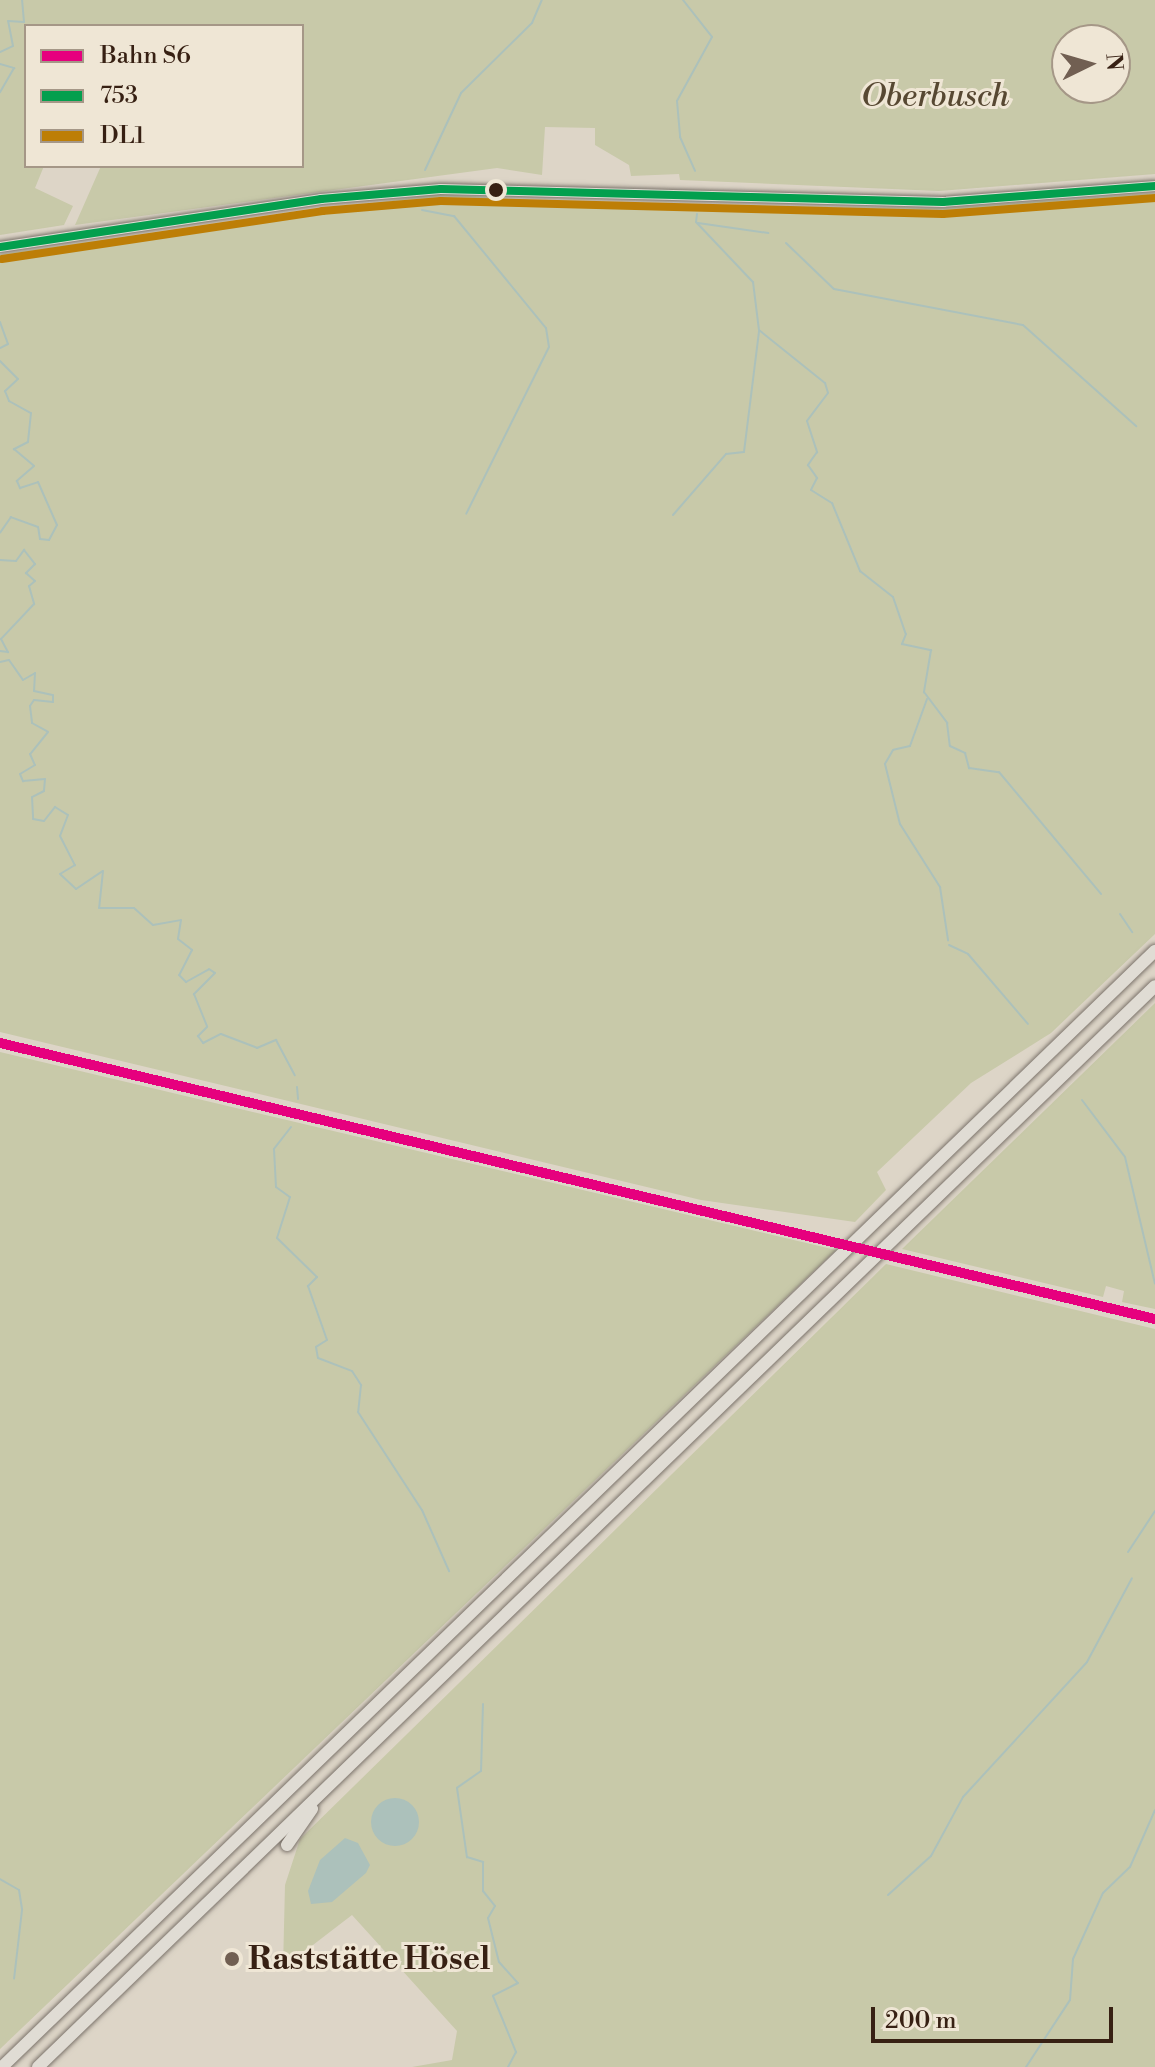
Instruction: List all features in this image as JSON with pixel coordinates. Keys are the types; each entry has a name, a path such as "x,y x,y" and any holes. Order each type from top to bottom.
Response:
{"highway":[{"path":"2,2067 1155,951"},
{"path":"38,2067 1155,986"},
{"path":"287,1845 327,1787"}],"main road":[{"path":"0,247 321,199 441,189 943,202 1155,186"}],"green space":[{"name":"Oberbusch","path":"0,0 1155,0 1155,174 939,191 680,180 679,174 631,176 629,165 595,145 595,128 545,127 542,175 497,168 75,225 100,168 304,168 304,24 24,24 24,168 43,168 35,188 73,206 64,225 0,235"},
{"path":"1155,193 1155,934 1051,1033 971,1083 877,1172 886,1190 855,1222 701,1200 0,1032 0,254 438,194 592,204 942,208"},
{"path":"1155,1003 1155,1309 1122,1302 1124,1291 1106,1286 1103,1297 902,1249"},
{"path":"0,1052 836,1250 0,2049"},
{"path":"886,1264 1155,1329 1155,2067 412,2067 452,2060 457,2031 352,1915 283,1968 285,1885 300,1839"}],"water":[{"path":"395,1798 412,1805 419,1822 412,1839 395,1846 378,1839 371,1822 378,1805"},
{"path":"345,1838 358,1843 370,1865 366,1873 332,1902 311,1904 308,1891 320,1860"}],"waterway":[{"path":"0,52 13,46 8,21 24,22 22,0"},
{"path":"425,170 461,93 532,23 542,0"},
{"path":"683,0 712,37 677,101 680,137 695,171"},
{"path":"0,64 14,68 0,92"},
{"path":"422,210 454,216 546,328 549,347 466,514"},
{"path":"697,214 696,222 753,282 759,330 825,383 828,393 807,421 817,452 808,465 817,478 811,490 832,503 860,571 893,597 906,634 902,644 931,650 924,692 947,723 950,746 965,753 969,768 999,772 1101,894"},
{"path":"698,223 768,233"},
{"path":"786,243 834,289 1023,325 1136,426"},
{"path":"0,322 8,344 0,348"},
{"path":"673,515 726,454 744,452 759,331"},
{"path":"0,361 18,379 5,391 9,401 31,413 28,442 14,449 34,466 17,481 20,488 38,482 57,525 49,540 40,539 38,527 11,517 0,533"},
{"path":"0,560 16,561 24,550 35,564 26,573 35,581 29,586 34,604 1,639 8,652 0,651"},
{"path":"0,662 9,660 23,680 35,673 34,691 53,695 53,702 34,700 30,706 32,723 48,732 30,754 35,765 20,774 23,781 45,779 44,791 32,797 33,819 44,821 55,807 68,815 60,836 75,865 60,874 76,889 103,871 99,908 134,908 153,925 181,920 178,939 192,950 179,975 186,982 209,969 215,973 194,994 207,1027 198,1036 203,1043 221,1034 257,1048 276,1040 295,1075"},
{"path":"927,699 910,746 893,750 885,764 900,824 940,887 948,940"},
{"path":"1120,914 1132,932"},
{"path":"949,945 968,954 1028,1024"},
{"path":"297,1087 298,1099"},
{"path":"1082,1100 1125,1157 1155,1284"},
{"path":"291,1127 274,1149 276,1187 290,1197 277,1238 317,1277 308,1286 327,1340 316,1347 318,1358 352,1371 361,1385 358,1412 422,1510 449,1571"},
{"path":"1128,1552 1155,1511"},
{"path":"888,1895 931,1856 963,1797 1087,1662 1132,1578"},
{"path":"483,1704 481,1771 457,1788 467,1857 483,1862 483,1891 495,1906 488,1918 499,1962 518,1983 493,1996 516,2052 508,2067"},
{"path":"1026,2067 1070,2000 1073,1959 1103,1893 1130,1867 1155,1810"},
{"path":"0,1879 19,1890 22,1910 14,1979"}],"rail line":[{"name":"S6","path":"0,1043 1155,1319"}],"transit line":[{"name":"753","path":"0,247 321,199 441,189 943,202 1155,186"},
{"name":"DL1","path":"2,259 322,211 441,201 943,214 1155,198"}],"place":[{"name":"Raststätte Hösel","path":"232,1959"}]}
